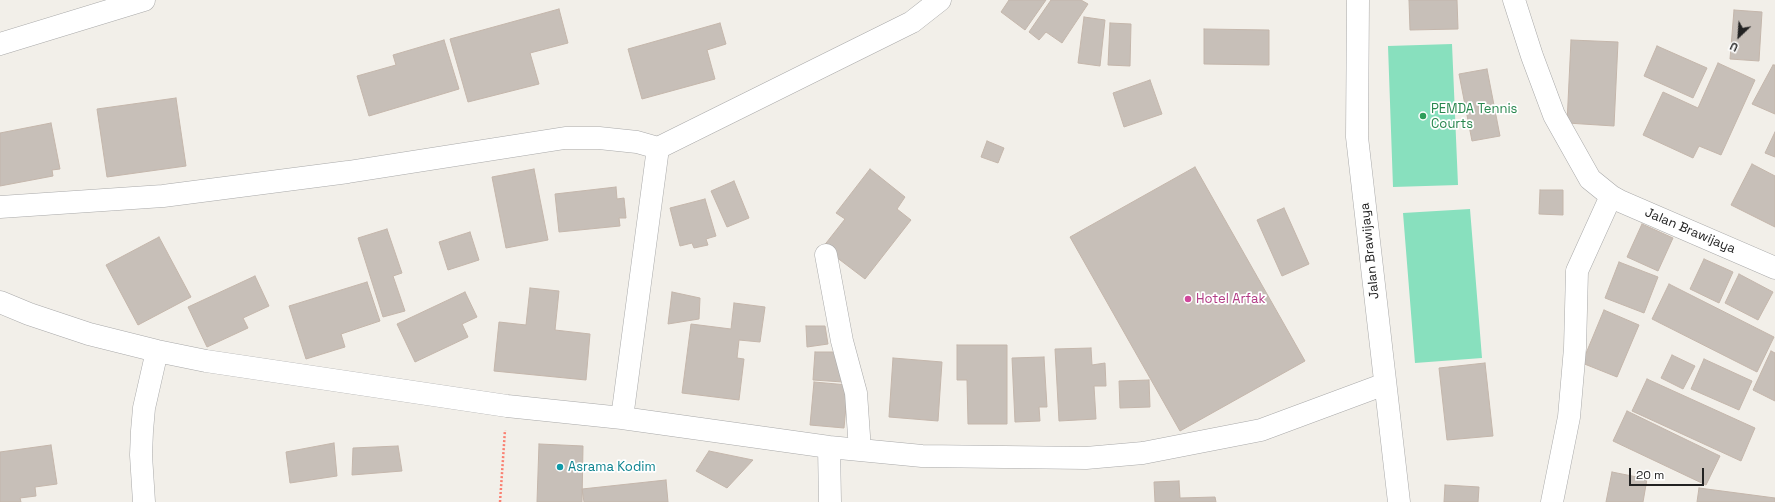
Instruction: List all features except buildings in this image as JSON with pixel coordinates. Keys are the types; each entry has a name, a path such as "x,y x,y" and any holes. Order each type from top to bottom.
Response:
{"street":[{"path":"0,44 144,0"},
{"name":"Jalan Brawijaya","path":"1358,0 1357,137 1399,502"},
{"name":"Jalan Brawijaya","path":"1514,0 1532,56 1554,115 1590,179 1611,196 1775,268"},
{"path":"0,208 170,195 348,172 565,138 599,138 637,142 658,148 901,27 934,2"},
{"path":"622,418 658,148"},
{"path":"1552,502 1569,417 1575,348 1577,271 1611,196"},
{"path":"826,255 842,341 856,393 860,450"},
{"path":"0,302 29,314 89,334 157,351 262,370 507,406 622,418 829,447 948,458 1086,458 1122,456 1261,430 1385,384"},
{"path":"144,502 141,456 142,431 144,408 157,351"},
{"path":"829,447 830,502"}],"path":[{"path":"500,502 507,406"}],"green space":[{"name":"PEMDA Tennis Courts","path":"1452,44 1458,185 1393,187 1388,46"},
{"path":"1470,209 1482,358 1415,363 1403,213"}],"place":[{"name":"PEMDA Tennis Courts","path":"1423,116"},
{"name":"Hotel Arfak","path":"1188,299"},
{"name":"Asrama Kodim","path":"560,467"}]}
